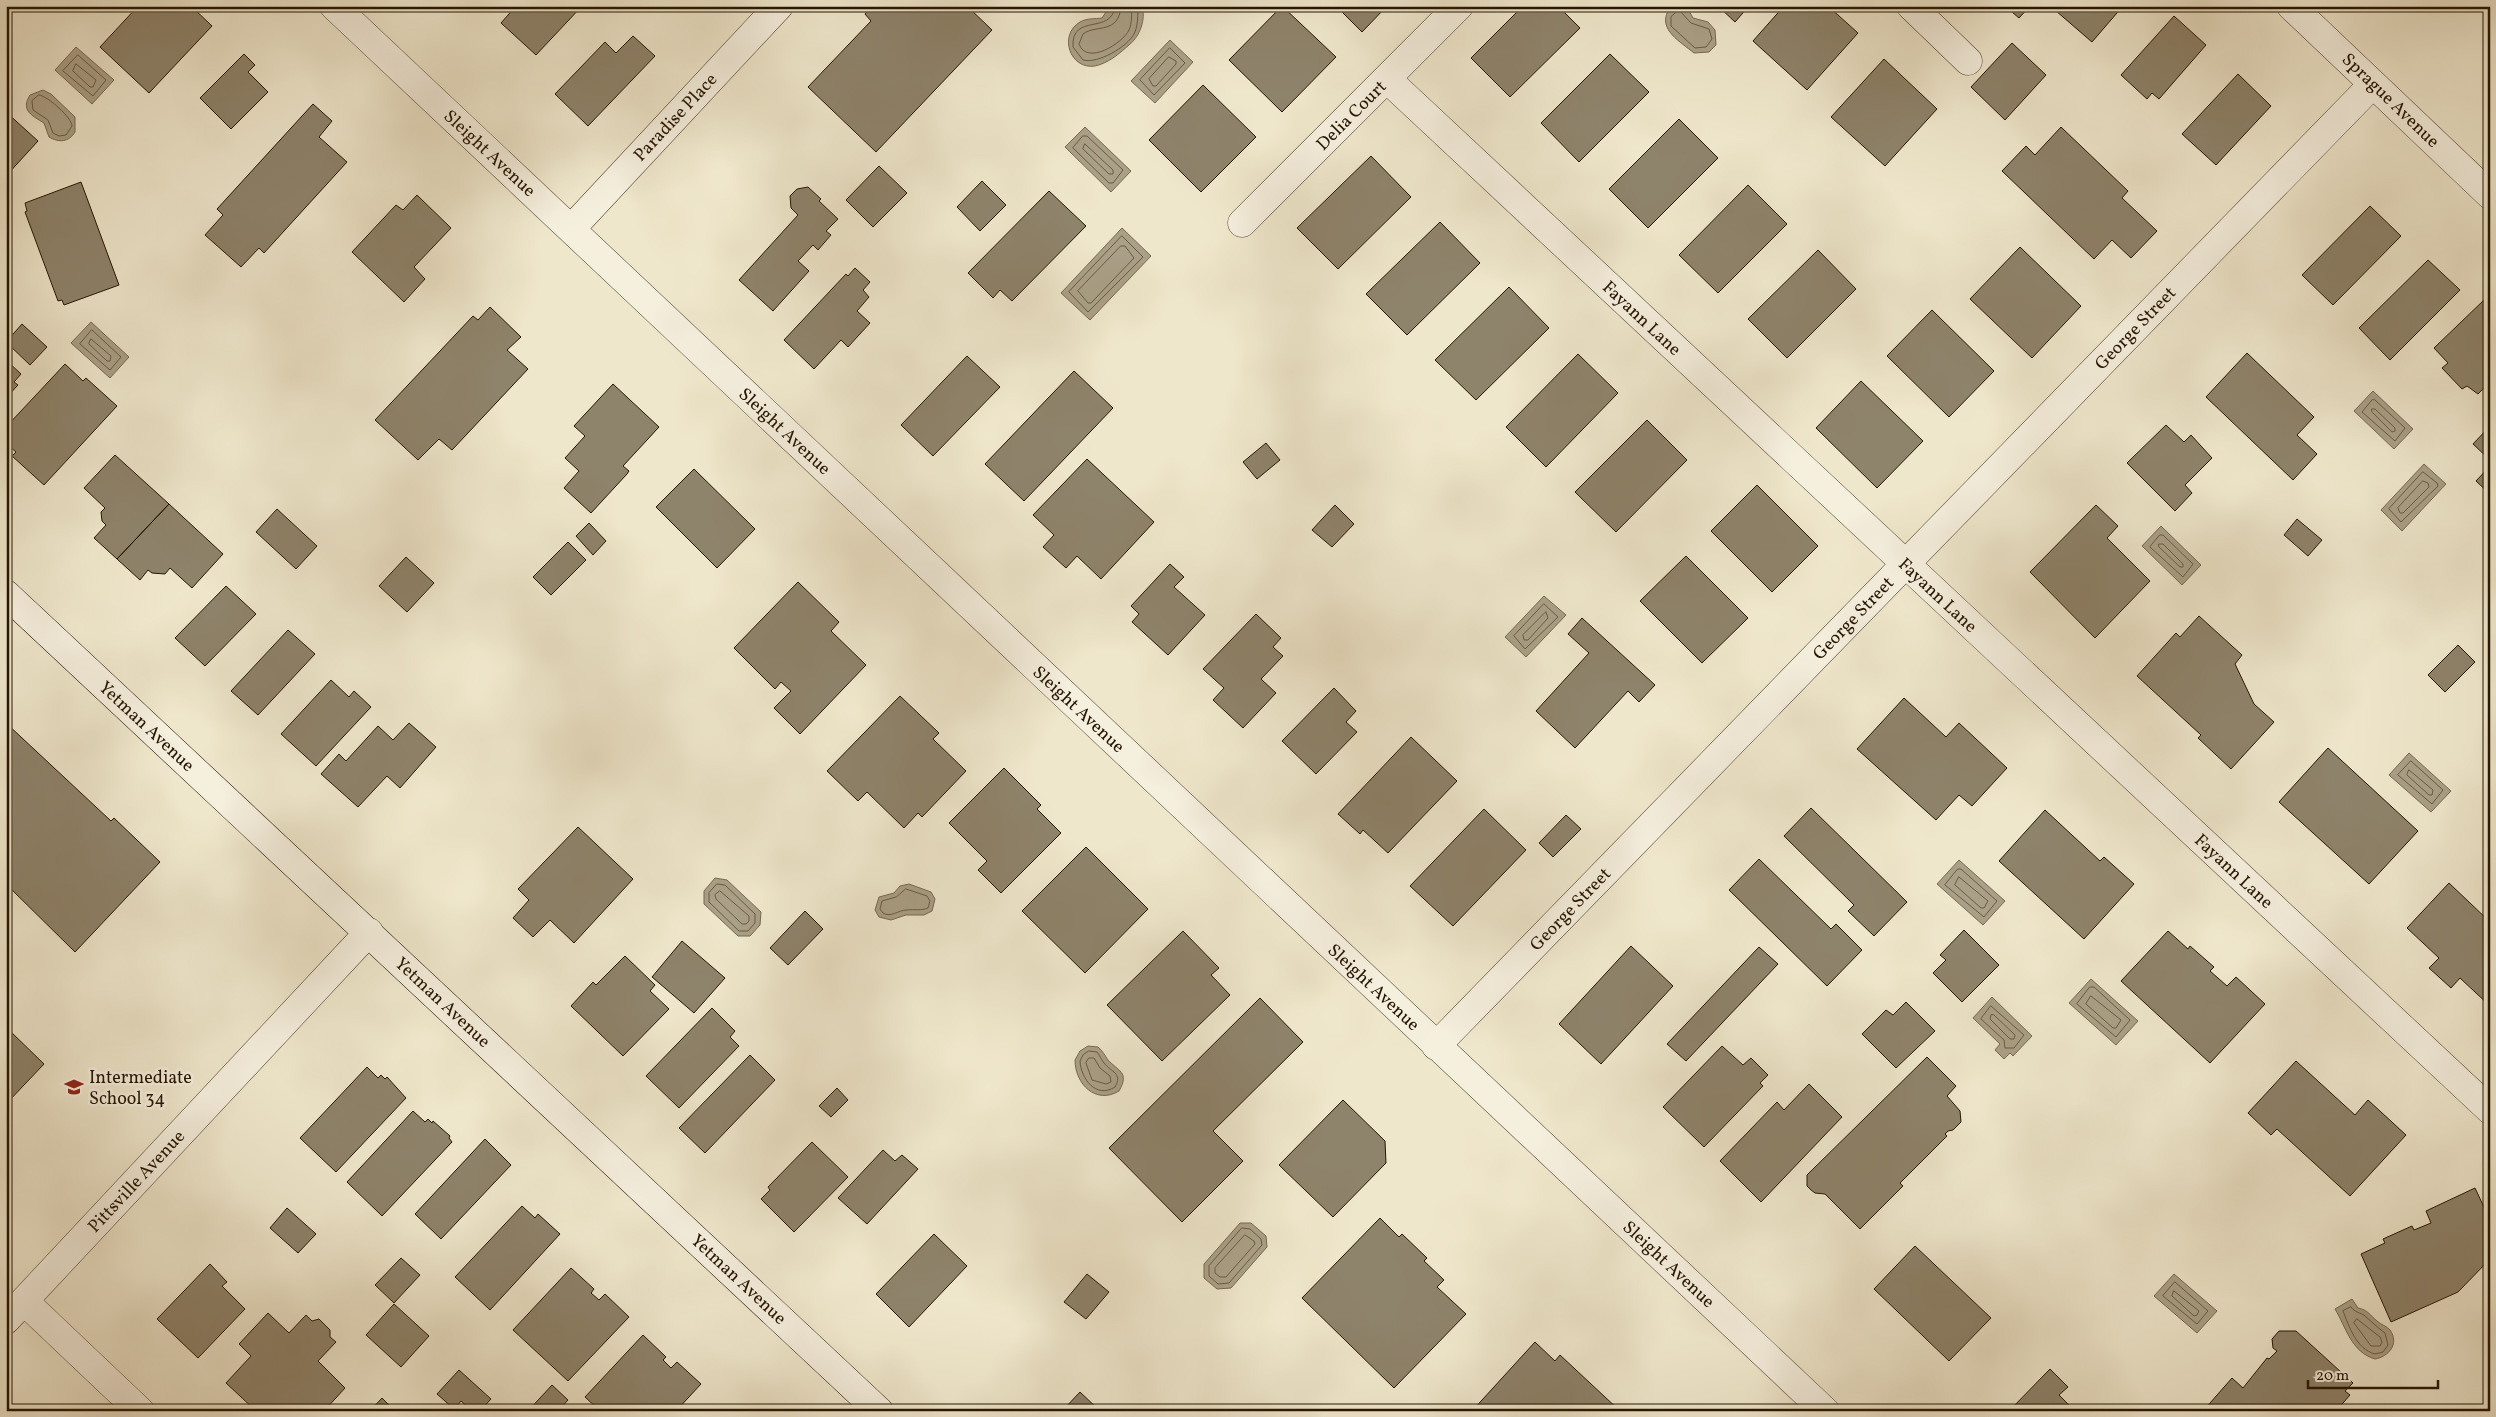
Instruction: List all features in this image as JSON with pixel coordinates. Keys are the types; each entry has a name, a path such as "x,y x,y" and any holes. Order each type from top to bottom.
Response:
{"street":[{"name":"Sleight Avenue","path":"334,6 1825,1411"},
{"name":"Paradise Place","path":"571,229 779,6"},
{"name":"Delia Court","path":"1242,223 1459,6"},
{"path":"1911,6 1968,61"},
{"name":"Sprague Avenue","path":"2291,6 2490,195"},
{"name":"Fayann Lane","path":"1387,79 2490,1110"},
{"name":"George Street","path":"1436,1046 2373,84"},
{"name":"Yetman Avenue","path":"6,594 879,1411"},
{"name":"Pittsville Avenue","path":"15,1311 369,932"},
{"path":"15,1311 140,1411"}],"water":[{"path":"1110,6 1142,6 1143,22 1139,32 1134,41 1105,63 1086,66 1079,63 1073,57 1068,43 1073,28 1080,22 1088,19 1102,18"},
{"path":"1681,7 1689,11 1693,18 1708,22 1715,30 1716,45 1709,52 1694,53 1677,40 1668,30 1666,18 1668,11"},
{"path":"1170,40 1193,62 1155,103 1131,81"},
{"path":"76,47 114,80 92,104 55,70"},
{"path":"43,90 51,94 75,117 75,132 67,140 60,141 49,137 44,123 27,109 26,105 30,95"},
{"path":"1085,127 1131,171 1111,192 1065,147"},
{"path":"1122,228 1151,256 1090,320 1061,293"},
{"path":"91,322 129,357 110,378 71,343"},
{"path":"2373,391 2413,429 2394,449 2354,411"},
{"path":"2424,464 2446,484 2402,531 2381,510"},
{"path":"2161,526 2201,565 2182,585 2142,546"},
{"path":"1544,596 1566,615 1526,657 1505,637"},
{"path":"2409,753 2451,791 2431,812 2389,775"},
{"path":"1959,860 2005,901 1983,925 1937,884"},
{"path":"715,878 727,880 761,912 760,925 750,936 738,936 704,904 704,891"},
{"path":"909,884 931,892 935,899 932,911 924,915 906,915 891,920 879,917 875,910 879,897 894,893 900,886"},
{"path":"2091,979 2138,1021 2116,1045 2069,1003"},
{"path":"1992,997 2032,1036 2013,1056 2010,1053 2004,1059 1995,1050 2000,1044 1973,1018"},
{"path":"1088,1046 1098,1047 1121,1072 1123,1080 1119,1091 1111,1095 1095,1094 1083,1084 1076,1069 1075,1060 1080,1051"},
{"path":"1240,1223 1251,1223 1266,1236 1267,1247 1231,1288 1217,1289 1204,1278 1204,1264"},
{"path":"2174,1274 2217,1311 2197,1333 2154,1296"},
{"path":"2352,1299 2358,1308 2367,1311 2387,1327 2393,1335 2393,1345 2384,1356 2375,1359 2367,1356 2360,1351 2350,1338 2335,1309"}],"building":[{"path":"138,6 191,6 212,26 149,93 100,47"},
{"path":"516,6 582,6 536,55 501,23"},
{"path":"872,6 930,6 934,10 938,6 967,6 992,30 876,152 808,87 871,21 865,14"},
{"path":"1282,6 1336,57 1282,112 1229,60"},
{"path":"1336,6 1387,6 1362,32"},
{"path":"1523,6 1558,6 1580,28 1510,97 1471,58"},
{"path":"1718,6 1749,6 1735,22"},
{"path":"1784,6 1828,6 1858,33 1807,90 1753,41"},
{"path":"2005,6 2030,6 2019,18"},
{"path":"2060,6 2123,6 2092,42 2056,11"},
{"path":"2174,16 2206,45 2159,99 2152,93 2147,99 2121,75"},
{"path":"633,36 655,56 588,126 555,94 605,42 616,53"},
{"path":"2012,43 2046,75 2005,120 1971,87"},
{"path":"244,54 255,65 248,72 268,92 231,129 200,98"},
{"path":"1610,54 1649,92 1579,162 1541,123"},
{"path":"1884,59 1937,109 1885,166 1831,117"},
{"path":"2238,74 2271,106 2216,165 2182,134"},
{"path":"1203,85 1256,137 1201,192 1149,140"},
{"path":"313,104 332,121 319,137 347,162 264,253 259,248 241,267 205,235 223,215 217,209"},
{"path":"6,112 38,141 6,176"},
{"path":"1679,119 1718,158 1648,228 1609,189"},
{"path":"2061,127 2128,191 2122,198 2157,231 2131,258 2112,240 2094,259 2002,171 2026,146 2035,155"},
{"path":"1371,156 1411,197 1338,269 1297,228"},
{"path":"879,166 907,193 873,227 846,200"},
{"path":"982,181 1006,205 980,231 957,207"},
{"path":"81,182 119,285 64,305 62,300 58,301 25,212 27,211 25,203"},
{"path":"1748,185 1787,224 1718,293 1679,255"},
{"path":"808,187 821,199 819,201 838,219 826,231 831,235 818,250 813,245 798,261 809,271 773,311 739,280 798,215 791,208 790,196 797,189"},
{"path":"1049,191 1086,226 1012,301 1000,290 993,298 968,273"},
{"path":"417,195 451,228 414,267 425,279 404,302 352,252 396,205 403,210"},
{"path":"2370,206 2401,236 2333,305 2302,275"},
{"path":"1440,222 1480,263 1407,335 1366,294"},
{"path":"2020,247 2081,306 2032,358 1970,299"},
{"path":"1818,250 1856,289 1787,358 1748,319"},
{"path":"2428,260 2460,290 2390,360 2359,328"},
{"path":"855,268 870,282 863,290 869,297 857,311 870,323 848,347 841,340 814,369 784,340 846,274 848,276"},
{"path":"1509,287 1549,328 1476,400 1435,360"},
{"path":"2484,300 2490,306 2490,382 2478,394 2467,386 2462,389 2442,368 2448,363 2434,348"},
{"path":"490,307 521,337 507,350 528,369 452,450 439,439 418,460 375,420 473,316 478,320"},
{"path":"1932,310 1994,371 1949,417 1887,356"},
{"path":"22,324 47,347 30,365 6,342"},
{"path":"2247,353 2314,417 2297,435 2317,454 2293,480 2206,397"},
{"path":"1578,354 1618,393 1546,467 1506,427"},
{"path":"967,356 1000,387 933,456 901,425"},
{"path":"6,360 21,374 14,382 18,385 6,398"},
{"path":"65,364 83,381 86,378 117,406 44,485 12,456 16,452 6,443 6,427"},
{"path":"1074,371 1113,408 1024,501 985,464"},
{"path":"1861,381 1923,441 1877,488 1816,428"},
{"path":"613,384 659,427 623,466 629,471 627,474 591,513 564,488 579,471 565,458 585,436 574,426"},
{"path":"1647,420 1687,460 1616,532 1575,492"},
{"path":"2166,425 2184,442 2191,435 2212,458 2185,485 2192,493 2175,511 2127,463"},
{"path":"2490,426 2490,460 2473,444"},
{"path":"1266,443 1280,460 1257,479 1243,462"},
{"path":"115,455 169,504 117,559 94,538 106,525 102,521 101,512 105,508 84,488"},
{"path":"1087,459 1154,522 1101,579 1077,556 1066,568 1043,547 1054,535 1033,515"},
{"path":"2490,466 2490,494 2476,481"},
{"path":"694,469 755,529 717,568 656,507"},
{"path":"1757,485 1818,546 1772,592 1711,531"},
{"path":"169,504 223,554 192,588 170,568 165,574 152,573 148,570 140,580 117,559"},
{"path":"1335,505 1354,524 1332,547 1312,530"},
{"path":"2096,505 2118,526 2107,538 2150,581 2095,638 2030,572"},
{"path":"277,509 317,546 296,569 256,532"},
{"path":"2297,519 2322,540 2308,556 2284,535"},
{"path":"589,523 606,541 593,555 576,536"},
{"path":"568,542 586,560 551,595 533,577"},
{"path":"1686,556 1748,618 1702,663 1640,601"},
{"path":"406,557 434,583 407,612 379,586"},
{"path":"1170,564 1184,577 1174,587 1205,615 1168,655 1132,622 1139,614 1131,606"},
{"path":"798,582 839,622 831,631 866,665 800,734 774,708 791,691 781,682 775,689 734,648"},
{"path":"226,586 256,614 205,666 175,638"},
{"path":"1256,614 1281,638 1273,647 1283,656 1261,679 1276,693 1243,728 1213,700 1224,688 1203,669"},
{"path":"2199,616 2242,655 2235,664 2254,704 2274,722 2231,769 2198,738 2201,735 2137,676 2176,633 2180,637"},
{"path":"1582,618 1655,685 1639,702 1628,691 1575,748 1536,711 1589,653 1568,634"},
{"path":"288,630 315,654 258,715 231,691"},
{"path":"2458,645 2475,662 2445,692 2428,675"},
{"path":"331,680 349,697 354,691 371,707 316,766 281,734"},
{"path":"1334,688 1356,711 1346,722 1357,732 1316,774 1282,741"},
{"path":"900,696 939,733 933,739 966,771 922,817 918,813 904,828 867,792 858,801 827,771"},
{"path":"1904,698 1946,737 1959,723 2007,768 1972,806 1959,795 1936,820 1857,749"},
{"path":"6,723 111,821 114,818 160,862 75,952 6,884"},
{"path":"409,723 436,747 400,788 387,776 358,807 321,774 339,754 346,761 378,726 393,740"},
{"path":"1411,737 1457,781 1388,853 1363,830 1360,834 1338,814"},
{"path":"2328,748 2418,831 2369,884 2279,802"},
{"path":"1004,768 1041,805 1037,809 1061,833 1001,893 978,870 987,861 949,823"},
{"path":"1811,808 1907,902 1874,936 1848,911 1854,905 1784,836"},
{"path":"1484,809 1526,850 1453,926 1410,886"},
{"path":"2045,810 2100,861 2104,857 2134,884 2084,939 1999,861"},
{"path":"1566,815 1581,829 1553,857 1539,843"},
{"path":"578,827 633,879 574,943 550,920 533,937 513,918 529,900 518,889"},
{"path":"1086,847 1148,909 1085,973 1022,911"},
{"path":"1759,859 1831,929 1836,924 1862,950 1827,986 1729,890"},
{"path":"2449,883 2490,922 2490,1006 2460,978 2451,988 2429,968 2439,958 2407,928"},
{"path":"805,911 823,929 788,965 770,948"},
{"path":"1964,930 1999,965 1962,1002 1933,973 1946,960 1940,955"},
{"path":"1183,931 1219,968 1211,975 1230,995 1162,1061 1107,1005"},
{"path":"2168,931 2188,949 2190,946 2214,967 2210,971 2227,986 2236,977 2265,1004 2210,1063 2121,981"},
{"path":"682,941 725,978 694,1013 652,977"},
{"path":"1631,946 1673,986 1601,1064 1559,1024"},
{"path":"1759,947 1778,964 1686,1061 1667,1044"},
{"path":"625,956 655,985 650,991 669,1009 623,1056 571,1006 593,982 596,985"},
{"path":"1260,998 1303,1042 1213,1131 1243,1161 1182,1222 1109,1148"},
{"path":"1906,1002 1935,1031 1896,1068 1862,1034 1886,1010 1893,1015"},
{"path":"712,1008 735,1031 730,1037 739,1046 679,1108 646,1076"},
{"path":"8,1029 44,1064 6,1104 6,1030"},
{"path":"1722,1046 1743,1065 1751,1058 1768,1075 1760,1083 1763,1086 1704,1147 1663,1107"},
{"path":"750,1055 775,1080 705,1153 679,1128"},
{"path":"1927,1057 1956,1086 1947,1096 1960,1111 1961,1122 1953,1130 1945,1134 1947,1136 1900,1183 1903,1186 1860,1229 1825,1194 1815,1193 1807,1186 1807,1175"},
{"path":"2296,1061 2355,1115 2368,1100 2406,1135 2350,1196 2277,1129 2271,1135 2248,1113"},
{"path":"367,1067 378,1078 381,1075 385,1079 387,1077 406,1098 336,1172 300,1138"},
{"path":"1809,1084 1842,1117 1761,1202 1720,1161 1777,1102 1784,1110"},
{"path":"837,1088 848,1100 831,1117 819,1106"},
{"path":"1343,1100 1385,1141 1386,1163 1333,1217 1279,1165"},
{"path":"413,1111 425,1122 428,1119 432,1123 433,1121 450,1136 449,1138 452,1142 382,1216 347,1182"},
{"path":"485,1139 511,1165 441,1239 415,1214"},
{"path":"812,1142 848,1177 794,1232 761,1199 770,1190 768,1187"},
{"path":"883,1150 895,1161 902,1155 918,1169 867,1224 838,1198"},
{"path":"2475,1188 2490,1220 2490,1259 2458,1292 2391,1322 2361,1254 2385,1243 2383,1239 2412,1226 2414,1230 2431,1223 2426,1211"},
{"path":"522,1206 535,1218 538,1214 560,1234 490,1310 455,1277"},
{"path":"287,1208 316,1234 298,1253 270,1228"},
{"path":"1380,1218 1399,1237 1402,1234 1427,1258 1424,1261 1444,1280 1437,1287 1466,1314 1394,1388 1302,1298"},
{"path":"934,1234 967,1266 909,1327 876,1294"},
{"path":"1915,1246 1991,1318 1949,1361 1874,1289"},
{"path":"401,1258 420,1275 394,1303 375,1285"},
{"path":"210,1264 227,1282 222,1286 245,1309 198,1358 157,1319"},
{"path":"571,1268 594,1289 591,1293 599,1300 605,1294 629,1317 568,1381 513,1330"},
{"path":"1087,1274 1109,1292 1086,1319 1064,1302"},
{"path":"394,1304 429,1336 401,1367 366,1335"},
{"path":"268,1313 289,1333 306,1315 312,1321 319,1319 330,1330 330,1337 336,1342 318,1361 345,1388 324,1411 256,1411 226,1383 251,1356 239,1344"},
{"path":"2279,1331 2296,1331 2353,1383 2345,1391 2350,1395 2336,1411 2319,1411 2317,1409 2315,1411 2203,1411 2232,1378 2243,1388 2267,1358 2269,1359 2277,1351 2273,1348 2272,1339"},
{"path":"643,1335 666,1357 663,1360 671,1368 677,1362 701,1384 676,1411 600,1411 585,1397"},
{"path":"1535,1342 1555,1361 1560,1355 1620,1411 1472,1411"},
{"path":"2050,1369 2068,1387 2059,1395 2075,1411 2009,1411"},
{"path":"459,1370 491,1399 480,1411 472,1411 461,1401 454,1409 437,1394"},
{"path":"552,1385 568,1400 558,1411 528,1411"},
{"path":"1080,1392 1100,1411 1062,1411"},
{"path":"382,1398 395,1411 370,1411"},
{"path":"732,1407 736,1411 722,1411 722,1410"}],"place":[{"name":"Intermediate School 34","path":"74,1087"}]}
